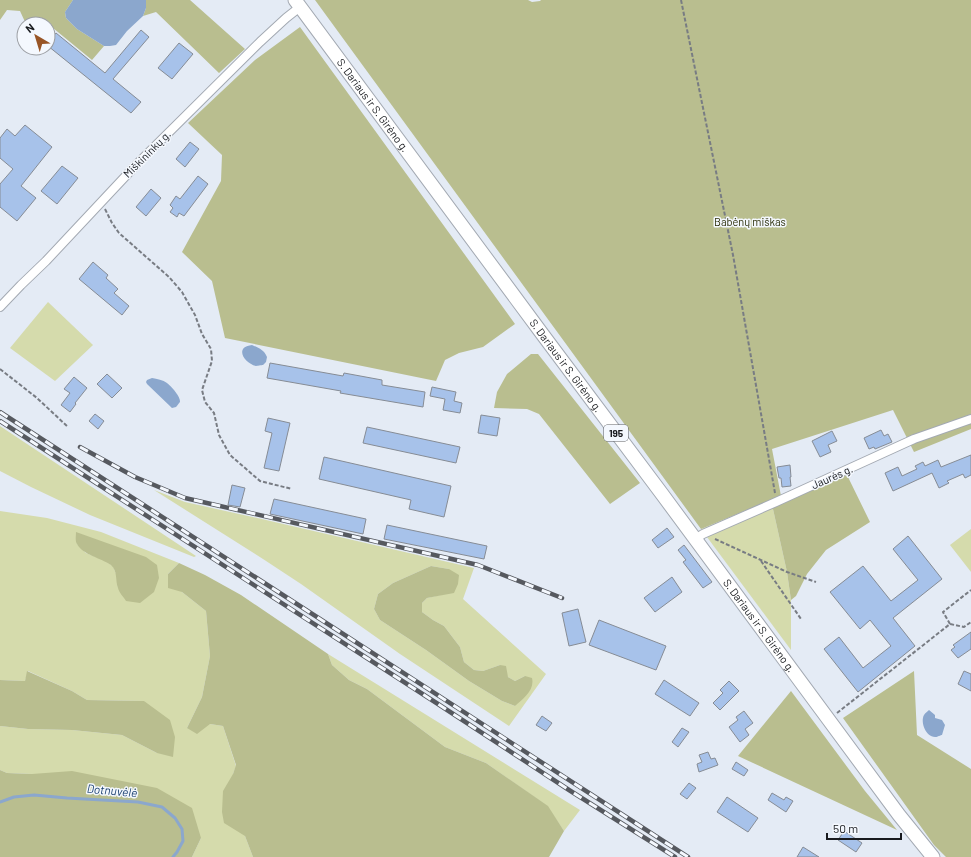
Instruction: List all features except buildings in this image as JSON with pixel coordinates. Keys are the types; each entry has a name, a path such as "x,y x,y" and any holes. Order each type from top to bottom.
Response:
{"main road":[{"name":"S. Dariaus ir S. Girėno g.","path":"298,4 543,335 699,536 829,720 899,815 933,857"}],"street":[{"name":"Miškininkų g.","path":"0,307 21,284 46,261 136,165 286,18 298,4"},
{"name":"Jaurės g.","path":"699,536 914,439 971,419"}],"path":[{"path":"682,0 733,255 776,502"},
{"path":"100,204 120,233 169,277 182,292 195,315 202,334 211,349 212,361 202,390 205,402 214,413 219,435 230,455 260,481 292,489"},
{"path":"0,369 37,398 68,427"},
{"path":"699,536 760,559 787,572 816,582"},
{"path":"760,559 801,619"},
{"path":"971,590 943,612 950,624 964,627 971,622"},
{"path":"829,720 950,624"}],"green space":[{"path":"0,0 73,0 65,12 66,18 77,29 104,46 92,60 56,30 56,16 22,16 20,11 7,10 0,20"},
{"path":"146,0 190,0 245,49 219,73 156,12 143,16 146,8"},
{"name":"Babėnų miškas","path":"315,0 528,0 532,2 541,0 971,0 971,429 914,452 893,410 772,449 781,496 790,500 847,475 870,522 826,550 807,574 796,596 791,600 787,572 771,500 701,529"},
{"path":"300,27 515,324 483,347 459,353 445,360 436,381 225,338 212,281 182,252 221,181 222,155 188,123 255,60"},
{"path":"48,302 93,345 55,381 10,348"},
{"path":"531,354 538,354 640,483 610,504 539,414 527,409 494,408 497,392 507,374"},
{"path":"0,426 196,556 194,557 90,515 0,471"},
{"path":"154,490 185,502 474,568 463,599 546,674 509,726 400,654 263,559","holes":["431,566 449,569 454,592 427,598 422,603 422,612 444,626 460,647 464,662 474,670 483,671 500,665 508,677 515,681 525,676 515,706 502,701 469,681 426,650 380,620 374,609 378,594 393,583"]},
{"path":"771,500 787,572 791,600 791,650 701,529"},
{"path":"0,511 47,518 101,532 179,563 168,574 182,592 206,611 210,656 202,697 187,728 210,724 223,726 236,766 233,774 245,836 253,857 192,857 201,838 32,774 7,773 0,770 0,726 28,729 72,730 122,735 157,753 144,701 87,700 72,691 28,671 25,681 0,680","holes":["77,544 159,578 118,588 117,576 113,566 104,560 86,553"]},
{"path":"971,529 971,572 950,545"},
{"path":"76,532 146,557 157,565 159,578 154,592 140,603 126,601 120,593 117,585 116,573 113,567 83,551 77,544"},
{"path":"179,563 205,575 241,595 328,654 332,665 349,680 367,689 445,747 486,763 548,806 564,831 549,857 253,857 245,836 224,823 222,812 223,791 233,774 236,765 223,726 210,724 197,734 187,728 202,697 210,656 206,611 182,592 168,588 168,574"},
{"path":"431,566 449,569 459,575 458,584 454,593 427,598 422,603 422,612 444,626 460,647 464,662 474,670 483,671 500,665 506,666 508,677 515,681 525,676 532,678 532,686 530,690 515,706 502,701 469,681 426,650 380,620 374,609 378,594 393,583"},
{"path":"328,654 580,810 564,831 547,806 486,763 445,747 367,689 349,680 332,665"},
{"path":"27,671 72,691 87,700 144,701 170,720 175,737 173,757 157,753 122,735 72,730 28,729 0,726 0,680 25,681"},
{"path":"914,671 917,735 971,769 971,857 946,857 934,845 843,718"},
{"path":"791,691 865,791 897,830 738,756"},
{"path":"0,770 7,773 32,774 72,771 157,788 192,808 201,838 192,857 0,857"}],"water":[{"path":"73,0 146,0 146,8 143,16 127,31 116,45 104,46 77,29 66,18 65,12"},
{"path":"252,345 266,355 266,362 263,365 256,366 245,359 242,352 243,349"},
{"path":"152,378 169,384 180,400 176,407 172,408 147,384 147,380"},
{"path":"929,710 935,715 935,718 942,720 945,725 942,735 932,737 925,729 923,725 923,718 924,714"}],"waterway":[{"name":"Dotnuvėlė","path":"0,802 14,797 34,795 138,802 162,807 175,818 182,829 183,841 173,857"}],"railway":[{"path":"0,412 688,857"},
{"path":"0,421 569,790 675,857"},
{"path":"80,447 135,477 185,498 478,565 562,598"}]}
